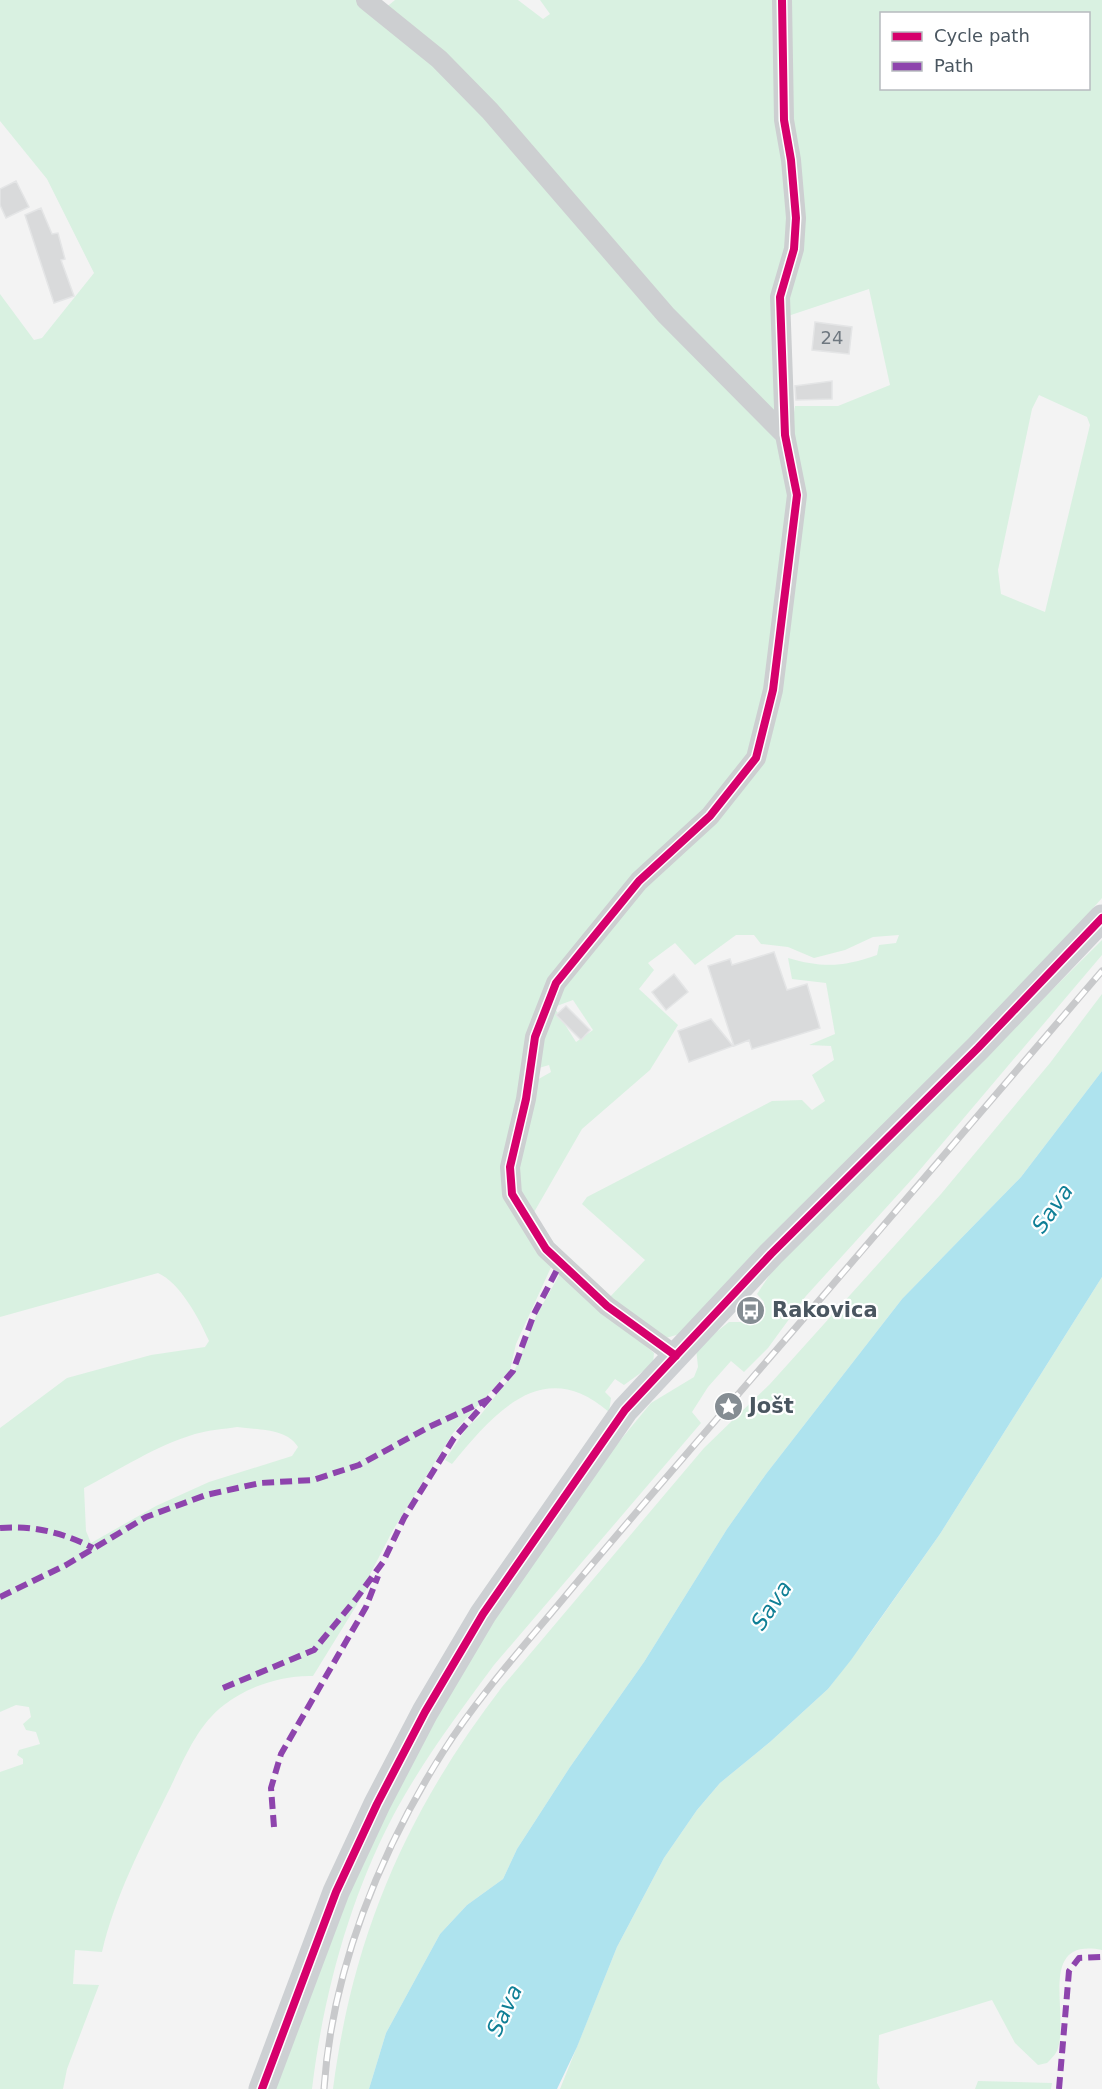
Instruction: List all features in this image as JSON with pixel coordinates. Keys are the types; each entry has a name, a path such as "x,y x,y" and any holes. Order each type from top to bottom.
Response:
{"street":[{"path":"366,0 439,59 490,111 666,315 785,435"},
{"path":"676,1356 607,1305 546,1249 512,1194 510,1167 526,1099 535,1037 556,983 639,881 710,816 756,758 773,690 797,495 785,435 780,297 794,249 796,218 791,160 784,120 782,0"},
{"path":"262,2089 336,1892 377,1804 425,1712 483,1614 556,1506 625,1410 771,1254 978,1048 1102,918"}],"green space":[{"path":"0,0 359,0 391,32 439,68 458,88 465,76 384,9 395,0 518,0 543,19 550,14 540,0 777,0 781,134 790,220 787,248 775,297 781,405 775,436 784,456 795,459 791,431 795,406 838,406 890,385 869,289 788,316 785,297 792,282 801,217 787,117 787,0 1102,0 1102,898 1043,965 683,1333 666,1338 608,1299 645,1260 582,1204 587,1197 772,1101 802,1100 812,1110 825,1101 812,1075 834,1060 831,1046 809,1045 835,1034 826,983 792,979 788,958 822,965 854,962 877,955 879,945 896,943 899,935 873,937 845,950 814,958 788,947 761,944 754,935 736,935 695,965 675,943 648,963 654,970 639,989 678,1025 650,1070 582,1129 533,1214 523,1200 518,1184 518,1149 535,1081 551,1072 549,1065 539,1068 535,1065 535,1058 524,1056 521,1088 503,1160 503,1186 515,1217 552,1265 516,1344 510,1370 453,1433 393,1530 365,1584 369,1585 313,1676 290,1677 244,1692 214,1714 197,1735 130,1872 107,1931 102,1952 75,1950 73,1984 99,1985 67,2069 63,2089 0,2089 0,1772 23,1764 23,1759 17,1755 19,1750 40,1744 36,1732 26,1730 23,1724 31,1717 29,1707 16,1705 0,1712 0,1428 67,1378 151,1355 205,1347 209,1341 181,1293 158,1273 0,1317 0,294 34,340 42,338 94,273 47,179 0,121","holes":["1039,395 1087,417 1090,425 1045,612 1001,594 998,570 1032,409","573,1000 593,1030 576,1042 554,1007","237,1427 279,1433 287,1436 298,1447 292,1456 209,1482 156,1506 91,1543 86,1531 84,1488 152,1451 180,1439"]},
{"path":"1102,940 1102,955 913,1178 806,1296 768,1348 744,1372 731,1361 708,1387 692,1412 701,1423 494,1665 467,1702 403,1798 363,1882 331,1984 312,2089 274,2089 326,1946 384,1810 462,1669 580,1489 651,1403 694,1377 698,1367 696,1348 729,1322 746,1322 764,1302 757,1294 777,1264"},
{"path":"1102,994 1102,1071 1021,1177 902,1299 766,1474 727,1529 644,1662 570,1767 517,1849 503,1879 467,1905 440,1934 386,2033 369,2089 333,2089 354,1978 389,1876 438,1780 468,1734 502,1687 704,1448 770,1384 941,1194 1050,1063"},
{"path":"561,1272 654,1353 653,1364 624,1385 615,1379 605,1392 611,1398 609,1412 585,1396 563,1389 542,1390 522,1397 503,1410 468,1444 452,1464 445,1460 468,1426 479,1417 514,1372 536,1316"},
{"path":"1102,1277 1102,1950 1082,1949 1069,1955 1062,1966 1060,2033 1055,2054 1047,2063 1038,2065 1015,2043 992,2000 879,2035 877,2083 880,2089 560,2089 617,1947 664,1858 697,1810 720,1783 770,1742 828,1689 869,1635 940,1534"},
{"path":"978,2081 1052,2083 1051,2089 975,2089"}],"water":[{"name":"Sava","path":"1102,1071 1102,1277 940,1534 851,1660 828,1689 770,1742 720,1783 697,1810 664,1858 617,1947 577,2047 557,2089 369,2089 386,2033 440,1934 467,1905 503,1879 517,1849 570,1767 644,1662 727,1529 766,1474 902,1299 1021,1177"}],"building":[{"path":"16,181 29,207 6,218 0,205 0,189"},
{"path":"41,208 52,234 58,233 65,259 61,260 74,296 54,303 25,215"},
{"path":"815,322 852,327 849,354 812,350"},
{"path":"832,381 832,399 796,400 795,386"},
{"path":"774,952 787,990 807,984 820,1028 752,1049 749,1040 734,1046 708,966 730,959 732,965"},
{"path":"674,974 688,992 666,1010 652,992"},
{"path":"566,1006 590,1030 581,1040 556,1015"},
{"path":"711,1019 733,1046 689,1062 678,1031"}],"railway":[{"path":"324,2089 337,2000 363,1913 399,1830 420,1790 457,1731 503,1671 614,1539 1102,971"}],"marked path":[{"path":"223,1688 314,1650 356,1599 383,1562 404,1518 454,1438 513,1371 534,1314 560,1264"},
{"path":"0,1597 66,1565 146,1517 206,1495 260,1483 313,1480 359,1465 429,1427 487,1400"},
{"path":"0,1528 48,1531 93,1548"},
{"path":"274,1827 271,1788 281,1754 366,1607 378,1576"},
{"path":"1059,2089 1069,1971 1079,1958 1102,1957"}],"cycle path":[{"path":"676,1356 607,1306 546,1249 512,1194 510,1167 526,1099 535,1037 556,983 639,881 710,816 756,758 773,690 797,495 785,435 780,297 794,249 796,218 791,160 784,120 782,0"},
{"path":"262,2089 336,1892 377,1804 425,1712 483,1614 625,1410 771,1254 978,1048 1102,918"}],"place":[{"name":"Rakovica","path":"751,1310"},
{"name":"Jošt","path":"728,1406"}]}
